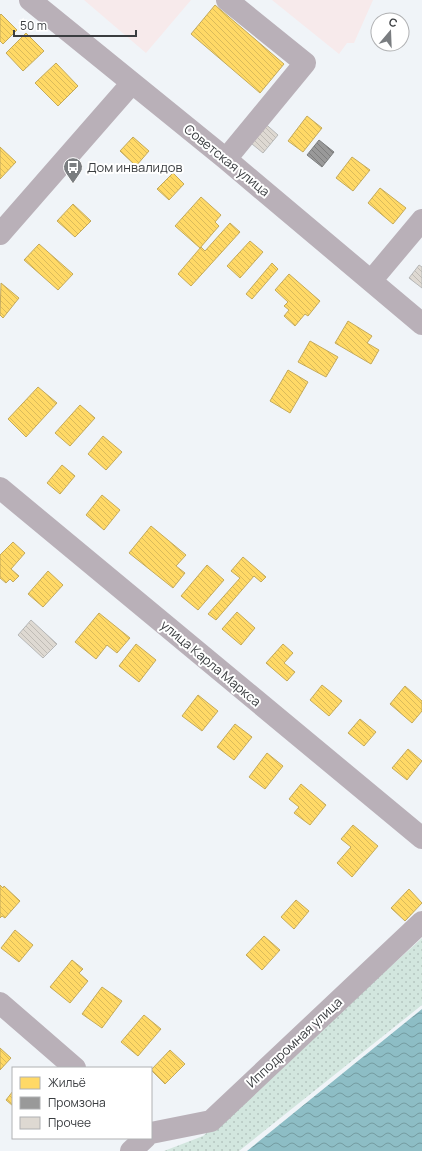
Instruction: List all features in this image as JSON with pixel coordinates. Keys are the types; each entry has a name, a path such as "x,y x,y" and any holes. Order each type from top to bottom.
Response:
{"street":[{"name":"Советская улица","path":"30,0 226,159 422,324"},
{"path":"226,159 305,63 227,0"},
{"path":"2,229 132,83"},
{"path":"371,281 422,220"},
{"name":"улица Карла Маркса","path":"0,488 422,838"},
{"name":"Ипподромная улица","path":"152,1133 211,1121 422,922"},
{"path":"0,1003 74,1067"},
{"path":"131,1151 144,1139"}],"shaded area":[{"path":"84,0 191,0 146,53"},
{"path":"272,0 373,0 354,43 347,43 339,54"}],"green space":[{"path":"422,938 422,1005 239,1151 164,1151 203,1136"}],"water":[{"path":"422,1009 422,1151 247,1151"}],"building: Жильё":[{"path":"215,5 284,64 260,93 191,34"},
{"path":"1,14 17,30 3,44 0,41"},
{"path":"26,33 44,51 23,71 6,53"},
{"path":"56,63 78,86 58,106 35,83"},
{"path":"307,116 322,128 303,152 288,141"},
{"path":"133,137 149,151 136,166 120,151"},
{"path":"0,147 16,162 0,179"},
{"path":"352,157 370,170 353,191 336,178"},
{"path":"173,173 184,184 169,200 157,189"},
{"path":"380,188 406,208 393,224 368,203"},
{"path":"201,197 221,215 215,222 219,226 200,248 175,226"},
{"path":"73,204 91,221 75,237 57,221"},
{"path":"230,223 240,232 191,286 178,274 201,247 205,251"},
{"path":"250,241 263,252 240,278 227,266"},
{"path":"39,244 73,274 58,290 24,260"},
{"path":"272,263 278,269 252,299 246,294"},
{"path":"289,274 320,301 308,316 305,314 295,326 284,316 289,310 284,306 288,302 275,290"},
{"path":"1,283 19,298 3,318 0,315"},
{"path":"348,321 372,336 367,343 379,350 371,364 335,343"},
{"path":"310,341 338,357 326,377 298,362"},
{"path":"288,370 308,382 290,413 270,401"},
{"path":"38,387 57,403 26,437 8,419"},
{"path":"80,405 95,418 70,446 55,433"},
{"path":"103,436 122,452 106,470 88,454"},
{"path":"62,465 75,476 60,494 47,483"},
{"path":"102,495 120,510 104,530 86,515"},
{"path":"151,526 186,555 176,566 185,573 173,588 129,553"},
{"path":"13,542 25,553 11,569 19,576 13,582 10,579 6,583 0,578 0,555"},
{"path":"243,557 266,577 261,582 254,576 216,620 208,614 240,578 231,571"},
{"path":"207,565 224,580 198,610 181,596"},
{"path":"48,571 63,585 43,607 28,594"},
{"path":"237,612 255,628 241,645 222,629"},
{"path":"99,613 130,638 117,653 107,645 96,659 75,642"},
{"path":"136,644 156,660 139,682 119,666"},
{"path":"283,644 293,653 284,663 295,672 287,681 266,663"},
{"path":"322,685 342,701 329,716 310,700"},
{"path":"405,686 422,701 422,711 412,723 390,704"},
{"path":"198,695 218,711 202,731 182,716"},
{"path":"360,719 376,732 364,746 348,733"},
{"path":"235,724 252,737 234,760 217,747"},
{"path":"408,749 422,761 407,780 392,768"},
{"path":"267,753 283,766 265,789 249,777"},
{"path":"301,784 326,805 310,825 294,813 299,807 289,799"},
{"path":"353,825 378,846 352,877 337,863 351,847 341,839"},
{"path":"0,885 3,888 4,886 20,901 5,918 2,916 0,918"},
{"path":"409,889 422,903 405,921 391,908"},
{"path":"296,900 309,911 294,929 281,917"},
{"path":"15,930 33,945 19,962 1,948"},
{"path":"264,936 280,950 262,970 246,955"},
{"path":"72,960 83,969 79,973 88,981 70,1003 50,987"},
{"path":"102,987 122,1001 102,1028 82,1014"},
{"path":"144,1015 161,1029 138,1056 121,1042"},
{"path":"0,1048 11,1058 0,1070"},
{"path":"170,1050 185,1064 165,1084 152,1071 152,1069"},
{"path":"12,1092 12,1105 6,1100"}],"building: Промзона":[{"path":"319,140 334,152 322,167 307,155"}],"building: Прочее":[{"path":"261,120 278,135 263,153 246,139"},
{"path":"419,265 422,267 422,288 409,278"},
{"path":"31,620 57,644 43,658 18,635"}],"place":[{"name":"Дом инвалидов","path":"73,184"}]}
